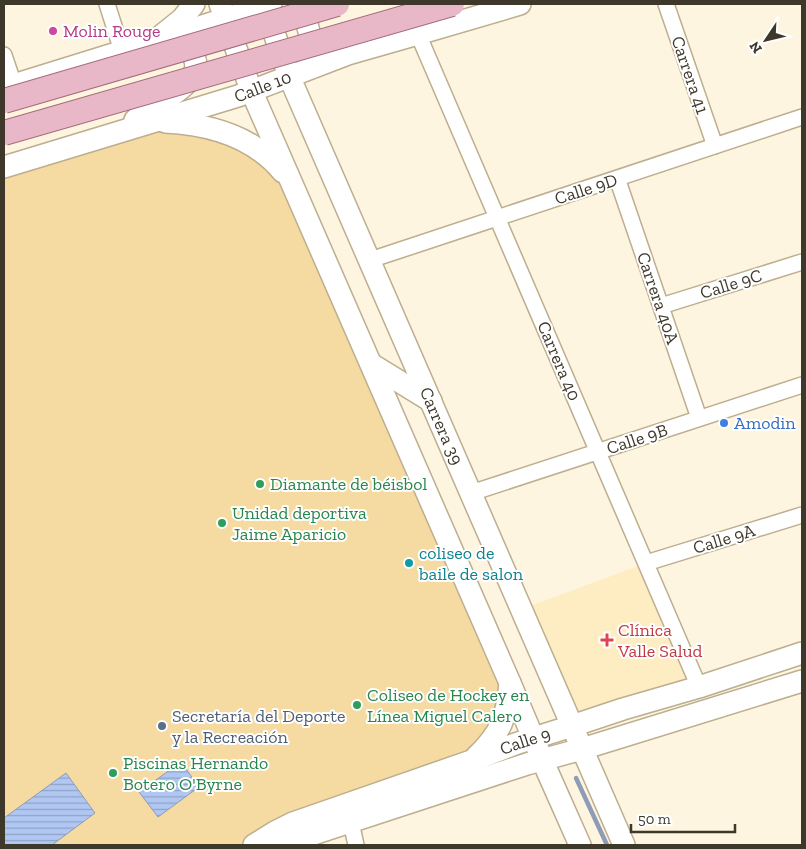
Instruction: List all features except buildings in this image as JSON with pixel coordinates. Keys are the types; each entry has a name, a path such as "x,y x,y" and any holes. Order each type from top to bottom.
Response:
{"main road":[{"path":"155,41 182,18 194,4"},
{"path":"7,91 155,41 223,11 267,4"},
{"path":"241,62 240,36 245,24 267,4"},
{"name":"Carrera 39","path":"267,4 289,76 624,845"},
{"path":"311,4 306,19 308,32 315,43 326,51 348,54"},
{"path":"7,91 337,4"},
{"name":"Calle 10","path":"4,133 452,4"},
{"name":"Calle 10","path":"4,166 238,96 348,54 520,4"},
{"path":"223,11 252,90 580,845"},
{"path":"114,133 180,89 194,75 196,64 194,56 190,51 177,42 155,41"},
{"path":"138,126 161,122 186,123 209,127 231,135 254,146 274,161 293,184"},
{"path":"372,364 431,402"},
{"name":"Calle 9","path":"254,845 293,823 518,743 802,653"},
{"name":"Calle 9","path":"284,845 542,760 802,681"},
{"path":"474,760 490,744 501,726 508,705 510,683"}],"street":[{"path":"107,4 122,51"},
{"name":"Carrera 41","path":"666,4 715,146"},
{"name":"Carrera 40","path":"418,34 699,687"},
{"path":"4,55 7,91"},
{"name":"Calle 9D","path":"370,260 802,117"},
{"name":"Carrera 40A","path":"617,178 699,418"},
{"name":"Calle 9C","path":"661,306 802,262"},
{"name":"Calle 9B","path":"471,493 802,385"},
{"name":"Calle 9A","path":"646,563 802,515"},
{"path":"351,822 356,845"}],"shaded area":[{"name":"Unidad deportiva Jaime Aparicio","path":"161,122 274,161 510,683 490,745 254,845 4,845 4,167"},
{"name":"Clínica Valle Salud","path":"646,563 699,687 572,726 522,609"}],"water":[{"path":"181,762 199,787 158,817 139,792"},
{"path":"66,773 95,813 52,845 4,845 4,818"}],"waterway":[{"path":"576,778 607,845"}],"place":[{"name":"Molin Rouge","path":"53,31"},
{"name":"Amodin","path":"724,423"},
{"name":"Diamante de béisbol","path":"260,484"},
{"name":"Unidad deportiva Jaime Aparicio","path":"222,523"},
{"name":"coliseo de baile de salon","path":"409,563"},
{"name":"Clínica Valle Salud","path":"607,640"},
{"name":"Coliseo de Hockey en Línea Miguel Calero","path":"357,705"},
{"name":"Secretaría del Deporte y la Recreación","path":"162,726"},
{"name":"Piscinas Hernando Botero O'Byrne","path":"113,773"}]}
